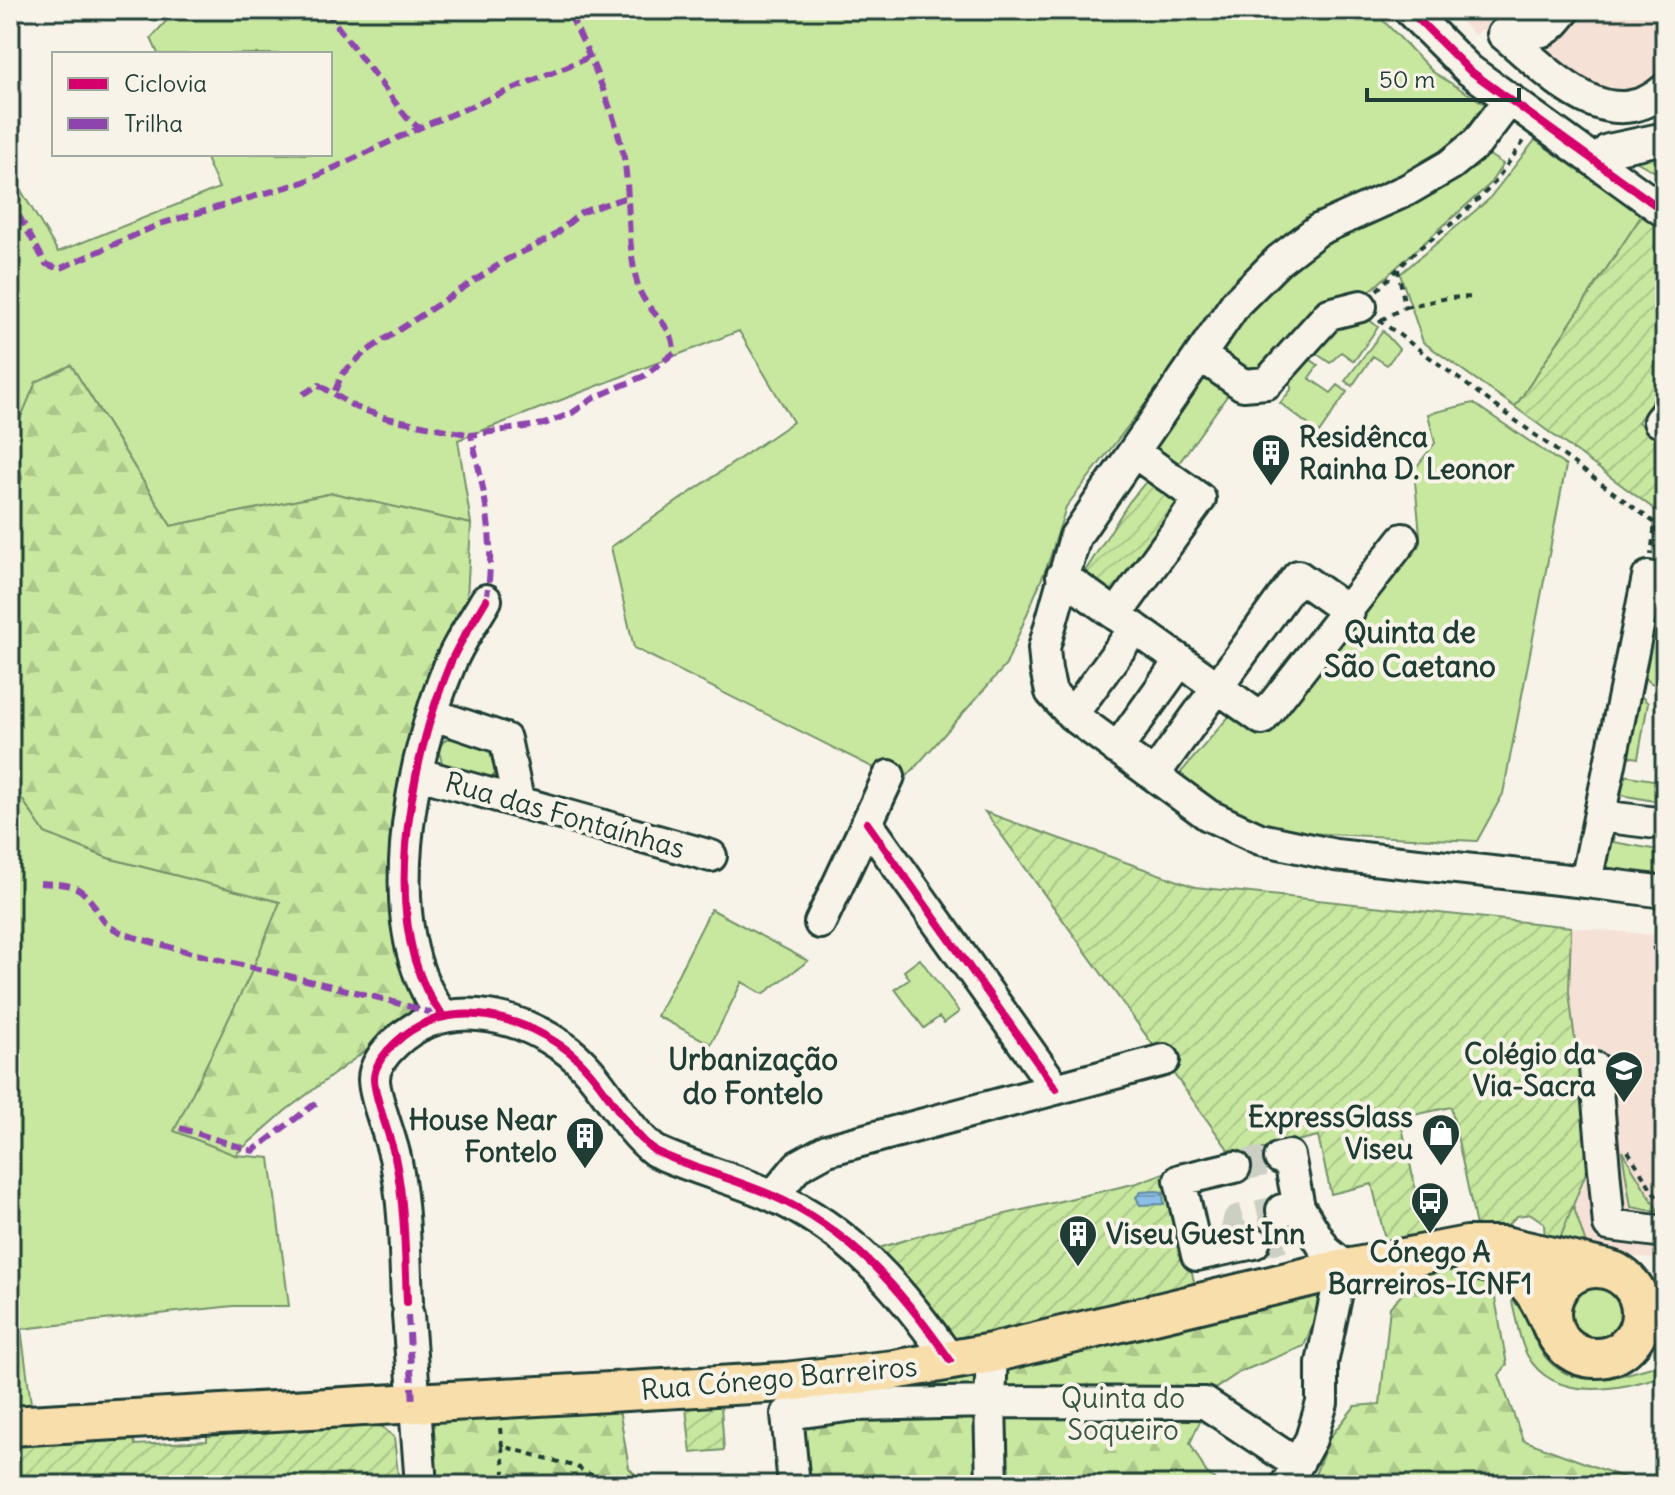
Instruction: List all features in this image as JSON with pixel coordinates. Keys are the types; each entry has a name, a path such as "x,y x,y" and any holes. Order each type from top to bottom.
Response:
{"main road":[{"name":"Rua Cónego Barreiros","path":"10,1429 785,1382 992,1353 1341,1270 1467,1246 1504,1246 1665,1281"},
{"name":"Rua Cónego Barreiros","path":"1422,1255 1472,1259 1511,1269 1533,1288 1553,1329"},
{"path":"1612,1355 1632,1341 1641,1318 1637,1294 1612,1271 1589,1268 1565,1279 1551,1302 1553,1329 1558,1339 1577,1354 1601,1358 1665,1343"}],"street":[{"path":"1409,10 1469,70 1665,212"},
{"path":"1430,10 1482,59 1665,191"},
{"path":"1511,21 1525,30 1544,32 1565,10"},
{"path":"1482,59 1511,21"},
{"path":"1511,21 1577,94 1598,105 1623,108 1645,105 1665,89"},
{"path":"1510,99 1477,143 1450,165 1407,190 1318,230 1279,260 1236,303 1075,537 1044,648 1051,692 1072,715 1208,815 1260,839 1335,855 1665,892"},
{"path":"1608,150 1665,138"},
{"path":"1200,355 1243,385 1267,383 1329,314 1370,313"},
{"path":"1072,715 1200,499 1134,452"},
{"path":"1062,576 1262,719 1349,612 1403,539"},
{"path":"1154,775 1298,576 1349,612"},
{"path":"1586,882 1656,580"},
{"path":"444,1017 424,989 403,903 406,837 434,715 451,663 486,600"},
{"path":"1117,749 1180,661"},
{"path":"434,715 505,739 518,800"},
{"name":"Rua das Fontaínhas","path":"419,774 711,856"},
{"path":"820,923 889,776"},
{"path":"1600,816 1665,824"},
{"path":"867,823 1056,1089"},
{"path":"421,1485 396,1162 375,1088 375,1069 392,1045 408,1031 444,1017 477,1013 509,1019 564,1047 602,1085 641,1140 655,1151 773,1196 837,1235 880,1267 950,1360"},
{"path":"773,1196 798,1166 827,1150 1164,1060"},
{"path":"1595,1068 1609,1225 1665,1232"},
{"path":"794,1485 787,1414 855,1405 990,1402 1205,1403 1292,1474 1311,1439 1322,1403 1322,1363 1341,1270 1296,1221 1289,1156 1280,1158"},
{"path":"1203,1302 1223,1278 1240,1245 1197,1255 1180,1180 1235,1167"},
{"path":"992,1353 992,1485"}],"path":[{"path":"1370,313 1398,269 1492,186 1530,133"},
{"path":"1398,269 1405,307"},
{"path":"1370,313 1447,298 1474,297"},
{"path":"1370,313 1655,523 1656,580"},
{"path":"1652,949 1665,945"},
{"path":"1626,1148 1665,1211"},
{"path":"498,1400 505,1485"},
{"path":"502,1446 577,1467 609,1485"}],"shaded area":[{"path":"1450,10 1665,10 1665,115 1630,122 1591,118 1508,58 1511,53 1482,29 1475,36"},
{"name":"Colégio da Via-Sacra","path":"1571,927 1665,936 1665,1261 1557,1246 1590,1162 1569,992"}],"green space":[{"path":"176,10 1373,10 1433,72 1488,106 1468,135 1446,153 1229,295 1066,507 1049,561 1006,665 902,782 634,648 611,547 793,422 739,331 458,440 471,524 333,493 171,526 71,365 12,438 22,478 10,512 10,172 58,252 219,188 205,156 332,156 332,52 157,52 151,38"},
{"path":"1535,140 1642,215 1515,407 1423,342 1400,274 1488,200"},
{"path":"1483,151 1503,164 1489,185 1360,300 1294,347 1273,353 1255,376 1216,357 1267,286 1304,253"},
{"path":"1656,154 1661,163 1659,174 1634,160"},
{"path":"1642,215 1665,233 1665,383 1638,422 1665,441 1665,517 1515,407"},
{"path":"1358,311 1378,327 1354,361 1341,352 1330,363 1307,347"},
{"path":"1383,331 1399,349 1387,365 1373,356 1352,386 1345,381"},
{"path":"1303,354 1318,365 1309,378 1331,393 1338,385 1347,392 1319,433 1280,403 1291,390 1291,370"},
{"path":"71,365 171,526 333,493 471,524 466,617 408,785 415,994 410,1017 285,1111 235,1155 174,1131 251,973 280,902 108,858 45,833 10,781 10,512 22,478 12,438 36,382"},
{"path":"1207,371 1232,389 1176,467 1151,450"},
{"path":"1473,403 1566,466 1503,794 1477,841 1284,832 1215,806 1177,777 1231,714 1258,733 1420,535 1414,470 1435,443 1428,414"},
{"path":"1149,478 1187,504 1122,598 1084,573 1129,502"},
{"path":"1665,606 1665,686 1651,683 1640,674 1654,610"},
{"path":"1638,693 1648,703 1638,758 1627,756"},
{"path":"456,736 494,747 499,772 493,776 479,777 443,766 438,748 445,740"},
{"path":"1623,775 1665,782 1665,803 1621,795 1618,809 1611,782"},
{"path":"10,781 45,833 108,858 281,902 251,973 235,1155 270,1158 289,1306 233,1306 21,1329 32,1411 10,1413"},
{"path":"985,812 1195,887 1571,927 1569,992 1590,1162 1557,1246 1545,1243 1544,1223 1531,1214 1517,1216 1504,1228 1477,1231 1451,1107 1400,1118 1418,1200 1425,1199 1432,1233 1386,1243 1372,1184 1331,1194 1318,1136 1233,1156"},
{"path":"1615,827 1613,842 1665,851 1665,884 1607,873 1602,868 1601,836"},
{"path":"711,909 808,961 763,994 742,982 711,1044 657,1016"},
{"path":"920,959 959,1012 944,1023 939,1017 924,1028 895,989 910,979 904,971"},
{"path":"1622,1151 1659,1212 1631,1207"},
{"path":"1169,1171 1195,1286 952,1341 875,1249 946,1228 1137,1183"},
{"path":"1573,1205 1588,1250 1557,1246"},
{"path":"1434,1269 1490,1270 1507,1365 1499,1375 1523,1440 1644,1485 1311,1485 1330,1437 1355,1406 1380,1404 1390,1307 1417,1279"},
{"path":"1596,1287 1614,1295 1622,1313 1614,1331 1596,1339 1578,1331 1570,1313 1578,1295"},
{"name":"Quinta do Soqueiro","path":"1326,1291 1304,1346 1240,1372 1215,1389 1190,1443 1206,1472 1221,1485 805,1485 795,1398 902,1387 1021,1366"},
{"path":"1518,1298 1537,1344 1562,1372 1595,1379 1665,1363 1665,1375 1610,1388 1572,1387 1554,1381 1539,1371 1524,1349 1512,1301"},
{"path":"721,1406 724,1450 691,1453 686,1408"},
{"path":"619,1409 629,1468 645,1485 431,1485 426,1420 496,1419"},
{"path":"381,1426 394,1437 399,1485 10,1485 10,1447 134,1440 135,1445 207,1441 207,1433"}],"water":[{"path":"1141,1192 1163,1192 1164,1204 1140,1205 1136,1197"}],"tunnel":[{"path":"1235,1167 1280,1158"},
{"path":"1233,1244 1238,1220 1282,1210"},
{"path":"1254,1243 1288,1236"}],"marked path":[{"path":"325,10 407,118 419,128 587,58"},
{"path":"486,600 490,538 471,435 544,424 572,413 594,398 644,376 674,353 670,334 647,304 638,286 620,142 600,82 567,10"},
{"path":"10,200 46,264 59,269 160,224 304,182 419,128"},
{"path":"335,391 342,374 364,353 506,260 551,238 582,212 627,197"},
{"path":"303,394 319,385 355,407 387,418 471,435"},
{"path":"40,883 77,888 89,898 104,922 134,937 441,1016"},
{"path":"180,1128 253,1151 316,1103"},
{"path":"408,1315 413,1405"}],"cycle path":[{"path":"1409,10 1469,70 1665,212"},
{"path":"444,1017 423,981 410,939 405,893 406,844 423,747 436,703 454,656 486,600"},
{"path":"867,823 1056,1089"},
{"path":"407,1302 399,1179 377,1097 374,1074 395,1043 414,1029 456,1015 478,1015 522,1025 563,1047 589,1071 631,1127 655,1151 771,1195 826,1226 850,1244 893,1287 950,1360"}],"place":[{"name":"Residênca Rainha D. Leonor","path":"1271,487"},
{"name":"Colégio da Via-Sacra","path":"1624,1104"},
{"name":"ExpressGlass Viseu","path":"1441,1167"},
{"name":"House Near Fontelo","path":"585,1170"},
{"name":"Cónego A Barreiros-ICNF1","path":"1430,1235"},
{"name":"Viseu Guest Inn","path":"1078,1268"}],"district":[{"name":"Quinta de São Caetano","path":"1410,649"},
{"name":"Urbanização do Fontelo","path":"753,1076"}]}
